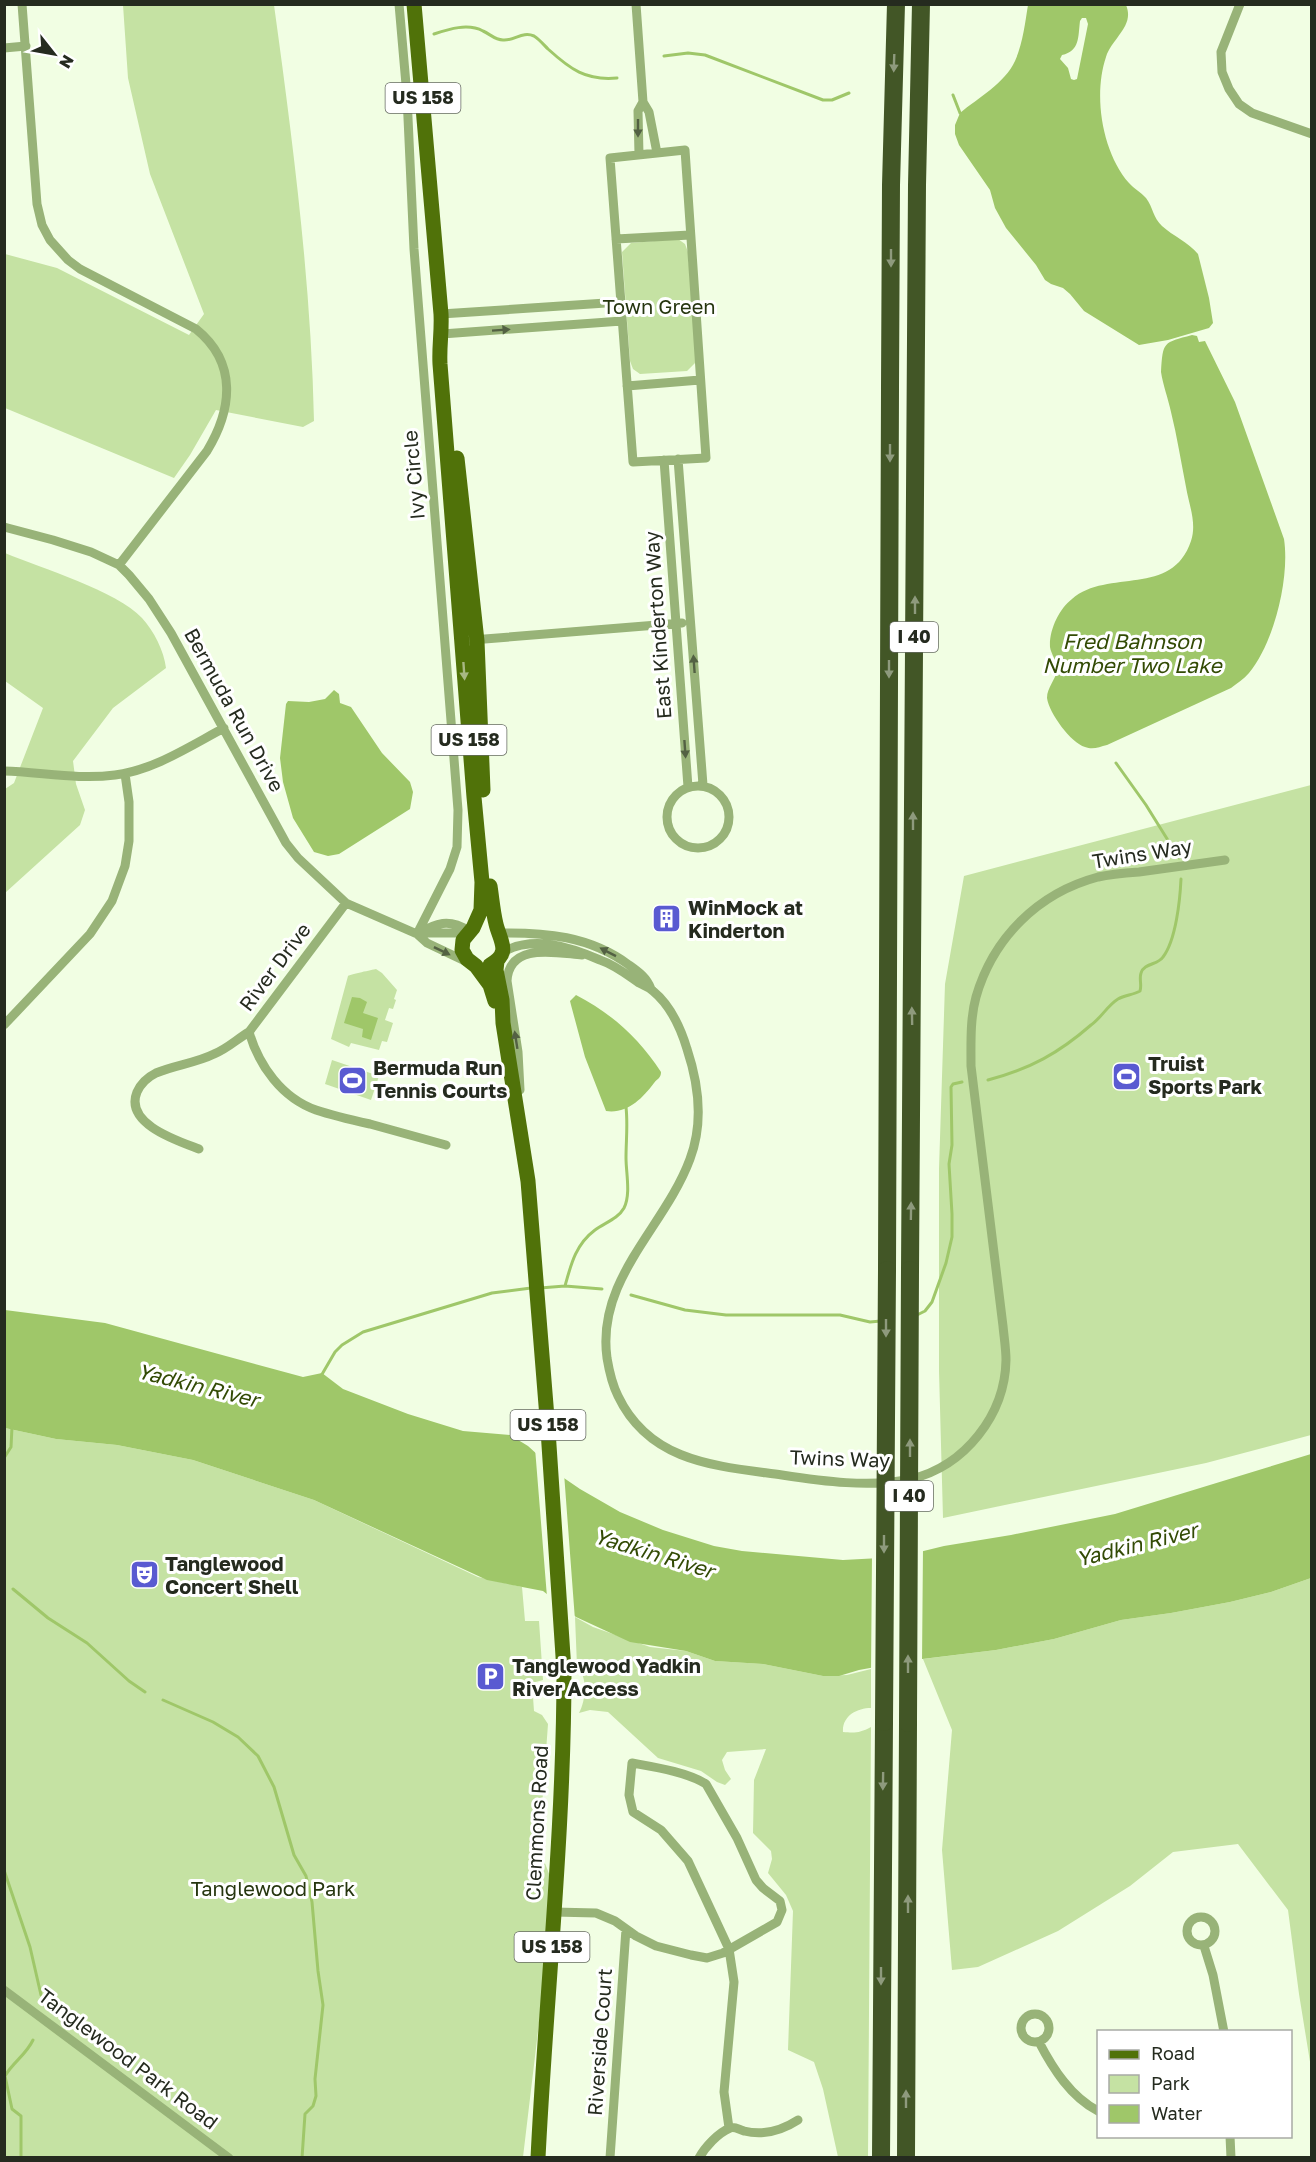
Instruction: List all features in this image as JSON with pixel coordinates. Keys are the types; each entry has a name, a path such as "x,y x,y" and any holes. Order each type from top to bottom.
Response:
{"highway":[{"name":"I 40","path":"881,2157 890,344 896,4"},
{"name":"I 40","path":"906,2157 916,185 921,4"}],"main road":[{"name":"US 158","path":"414,4 441,314 440,364 482,882 481,910 471,929"},
{"name":"US 158","path":"442,334 448,341 457,460 477,640 486,840 498,933"},
{"path":"489,927 498,933 503,941 500,956 487,966 473,964 464,955 462,945 471,929 489,927"},
{"name":"US 158","path":"500,956 496,970 523,1140"},
{"name":"US 158","path":"473,964 490,985 503,1023"},
{"name":"Clemmons Road","path":"523,1140 548,1430 564,1671 554,1912 538,2157"}],"street":[{"path":"22,4 35,186 42,225 50,240 68,260 80,269 196,329 209,340 219,356 226,381 225,411 218,433 207,451 119,565"},
{"name":"Ivy Circle","path":"399,4 407,96 414,249 458,810 457,847 450,869 417,934"},
{"path":"636,4 643,102 649,112 657,153"},
{"path":"1240,4 1221,52 1222,72 1229,89 1239,104 1252,113 1311,134"},
{"path":"4,48 26,46"},
{"path":"639,155 638,111 643,102"},
{"path":"685,150 706,458 633,462 610,158 657,153 685,150"},
{"path":"616,239 690,235"},
{"path":"441,314 621,302"},
{"path":"442,334 622,321"},
{"path":"627,386 700,380"},
{"name":"East Kinderton Way","path":"678,459 703,785"},
{"name":"East Kinderton Way","path":"664,460 688,787"},
{"name":"Bermuda Run Drive","path":"4,527 90,552 119,565 149,599 160,616 286,843 298,858 346,903 417,934 427,943 473,964"},
{"path":"454,550 462,563 470,639 691,622"},
{"path":"4,771 84,777 125,774 162,760 224,728"},
{"path":"4,1025 90,934 112,901 124,866 129,841 130,812 125,774"},
{"path":"703,785 723,796 730,818 721,838 712,845 701,848 690,847 679,842 672,834 667,823 667,812 678,792 688,787 703,785"},
{"name":"Twins Way","path":"498,933 560,935 592,944 613,954 634,969 647,980 682,1035 697,1079 698,1123 690,1158 673,1193 625,1272 608,1312 604,1338 609,1368 617,1395 632,1420 656,1442 703,1464 835,1481 863,1483 909,1479 930,1473 960,1454 983,1431 1003,1386 1006,1360 1004,1326 971,1066 976,999 992,956 1002,941 1027,914 1058,892 1098,877 1225,860"},
{"name":"River Drive","path":"346,903 249,1032 262,1065 274,1081 292,1097 315,1110 446,1145"},
{"name":"Bermuda Run Drive","path":"417,934 471,929"},
{"name":"Twins Way","path":"500,956 520,946 548,944 571,948 614,966 641,985 651,989"},
{"name":"Twins Way","path":"523,1140 518,1052 507,981 508,969 518,958 534,953 590,956"},
{"path":"199,1149 177,1141 149,1126 139,1113 136,1101 138,1090 146,1079 156,1073 211,1056 249,1032"},
{"path":"554,1912 596,1913 656,1946 707,1958 729,1949 777,1922 782,1910 780,1901 756,1880 706,1784 653,1767 632,1763 629,1795 631,1809 661,1830 688,1861 729,1949 734,1982 724,2092 729,2128"},
{"name":"Riverside Court","path":"610,2157 626,1929"},
{"path":"1204,1946 1224,2030"},
{"name":"Tanglewood Park Road","path":"4,1990 224,2156"},
{"path":"1039,2042 1052,2067 1070,2089 1097,2110"},
{"path":"699,2157 710,2143 729,2128 756,2132 777,2131 798,2120"},
{"path":"1230,2138 1231,2157"}],"green space":[{"path":"123,5 274,5 300,213 309,317 314,421 303,427 216,410 174,478 5,408 5,254 57,268 189,335 204,314 150,174 128,78"},
{"name":"Town Green","path":"678,239 685,244 688,252 696,362 687,371 640,374 633,369 630,361 622,252 631,243"},
{"path":"5,553 97,590 130,608 142,618 154,635 161,648 166,668 113,708 73,761 76,784 85,810 80,825 5,893 5,789 14,783 43,708 5,681"},
{"name":"Truist Sports Park","path":"1311,785 1311,1435 1206,1463 943,1518 939,1371 939,1169 945,984 964,876"},
{"path":"376,969 397,990 393,1009 389,1008 385,1020 393,1023 387,1042 382,1041 379,1050 351,1043 349,1047 331,1039 348,976"},
{"name":"Bermuda Run Tennis Courts","path":"332,1060 379,1076 371,1100 325,1084"},
{"name":"Tanglewood Park","path":"5,1428 56,1439 117,1445 193,1460 314,1500 478,1577 522,1587 525,1621 539,1621 543,1680 532,1683 534,1711 542,1715 548,1724 539,1848 555,1889 523,2157 5,2158"},
{"path":"1311,1578 1311,2068 1288,1910 1238,1844 1173,1852 1130,1886 1058,1931 978,1967 952,1970 942,1850 952,1730 923,1659 996,1650 1054,1639 1121,1620 1230,1602 1271,1592"},
{"path":"575,1617 593,1627 650,1647 686,1651 715,1661 763,1664 823,1676 847,1675 871,1669 871,1708 851,1714 843,1726 843,1732 857,1732 871,1727 868,2157 838,2157 823,2089 814,2062 788,2050 793,1911 786,1895 768,1873 772,1859 771,1851 753,1833 754,1780 766,1749 727,1752 722,1760 731,1779 725,1785 701,1771 658,1758 608,1712 590,1710 579,1713 585,1689 583,1676 577,1666"}],"water":[{"path":"1028,5 1126,5 1128,19 1109,50 1102,72 1100,105 1106,140 1120,170 1131,185 1146,198 1159,223 1198,254 1213,323 1209,328 1168,340 1139,345 1084,311 1063,288 1045,280 1036,265 1006,228 995,208 990,190 959,145 955,125 960,113 990,90 1011,69 1020,47","holes":["1086,18 1088,24 1077,79 1074,80 1071,79 1068,68 1060,59 1062,55 1075,47 1080,21"]},
{"name":"Fred Bahnson Number Two Lake","path":"1192,335 1197,336 1199,342 1205,341 1235,402 1284,539 1285,572 1278,609 1273,628 1258,660 1247,675 1231,688 1107,745 1088,748 1067,734 1056,719 1047,698 1057,669 1050,647 1051,634 1059,614 1072,599 1087,590 1103,585 1138,580 1169,570 1182,559 1191,541 1192,514 1161,372 1166,345"},
{"path":"334,690 339,694 340,703 351,707 382,753 410,782 413,792 410,809 339,854 328,856 314,852 293,818 283,782 280,758 288,701 309,702 325,699"},
{"path":"576,995 601,1010 634,1037 661,1072 660,1077 644,1095 627,1108 606,1111 585,1057 571,1005 570,1001"},
{"path":"352,997 367,1002 363,1013 378,1018 371,1040 362,1037 363,1029 344,1023"},
{"name":"Yadkin River","path":"5,1310 105,1323 303,1377 322,1373 343,1389 408,1414 463,1431 510,1435 528,1446 561,1476 620,1512 663,1530 714,1546 742,1551 843,1560 899,1557 944,1546 1115,1514 1311,1454 1311,1578 1271,1592 1230,1602 1121,1620 1054,1639 996,1650 914,1660 839,1676 823,1676 763,1664 715,1661 686,1651 630,1642 576,1617 543,1591 487,1580 314,1500 193,1460 117,1445 56,1439 5,1428"}],"pier":[{"path":"535,1448 564,1473 575,1620 547,1597"},
{"path":"923,1548 922,1662 871,1672 872,1555 898,1554"}],"waterway":[{"path":"434,34 471,27 500,40 530,35 536,37 571,68 579,72 596,78 617,78"},
{"path":"664,56 688,53 705,55 823,100 832,100 849,93"},
{"path":"953,95 963,115"},
{"path":"1116,763 1179,858"},
{"path":"988,1080 1017,1071 1055,1052 1095,1022 1114,1002 1140,991 1140,975 1143,970 1161,960 1171,941 1181,879"},
{"path":"917,1315 925,1311 932,1302 946,1263 952,1237 949,1164 952,1145 951,1087 953,1084 962,1082"},
{"path":"565,1286 572,1262 583,1242 624,1208 628,1190 626,1107"},
{"path":"540,1288 565,1286 602,1289"},
{"path":"321,1376 335,1352 363,1332 492,1293 531,1288"},
{"path":"631,1295 685,1310 726,1315 840,1315 870,1322 881,1321"},
{"path":"4,1458 11,1447 12,1427"},
{"path":"13,1589 48,1618 87,1643 129,1681 145,1692"},
{"path":"163,1700 213,1722 238,1737 258,1756 274,1787 294,1855 306,1876 312,1902 323,2005 315,2079 316,2096 313,2106 305,2114 302,2158"},
{"path":"4,1870 30,1947 41,1995"},
{"path":"21,2158 21,2116 12,2109 5,2076 33,2040"}],"place":[{"name":"WinMock at Kinderton","path":"667,919"},
{"name":"Truist Sports Park","path":"1127,1076"},
{"name":"Bermuda Run Tennis Courts","path":"352,1080"},
{"name":"Tanglewood Concert Shell","path":"144,1575"},
{"name":"Tanglewood Yadkin River Access","path":"491,1677"}]}
